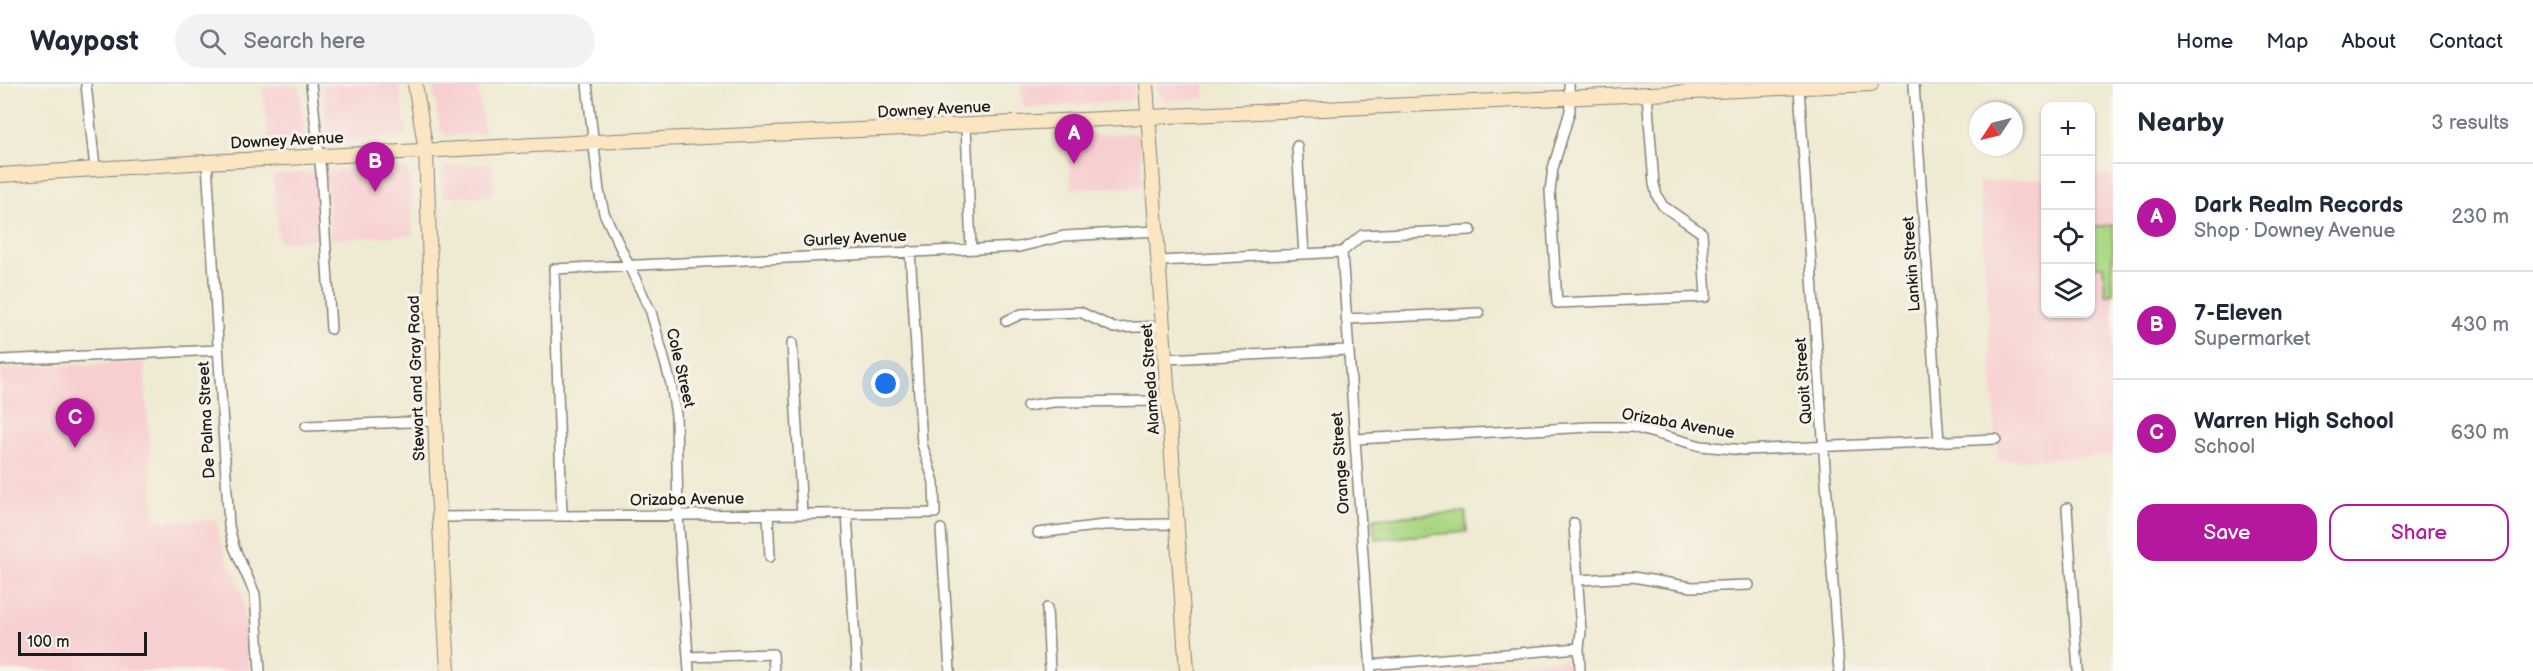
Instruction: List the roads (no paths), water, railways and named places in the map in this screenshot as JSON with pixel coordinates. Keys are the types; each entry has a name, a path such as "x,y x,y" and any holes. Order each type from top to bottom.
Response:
{"main road":[{"name":"Stewart and Gray Road","path":"416,84 426,151 439,517 448,671"},
{"name":"Alameda Street","path":"1146,84 1187,671"},
{"name":"Downey Avenue","path":"0,175 319,156 966,126 1569,91 1647,94 1871,84"}],"street":[{"path":"86,84 95,168"},
{"path":"311,84 319,156 331,328"},
{"name":"Cole Street","path":"587,84 599,191 604,213 651,312 671,384 676,415 678,515 688,671"},
{"name":"Lankin Street","path":"1914,84 1939,442"},
{"name":"Quoit Street","path":"1799,88 1839,671"},
{"path":"1569,91 1570,111 1551,180 1557,303 1706,297 1702,233 1663,206 1655,190 1647,94"},
{"path":"966,126 971,249"},
{"path":"1297,146 1304,254"},
{"name":"De Palma Street","path":"207,162 229,526 234,547 255,594 260,671"},
{"path":"1159,261 1342,252 1362,235 1471,230"},
{"name":"Gurley Avenue","path":"562,515 554,269 1029,246 1064,236 1157,231"},
{"name":"Orizaba Avenue","path":"439,517 935,513 934,482 922,444 910,251"},
{"name":"Orange Street","path":"1342,252 1370,668"},
{"path":"1006,321 1021,314 1080,312 1114,328 1164,326"},
{"path":"1346,319 1479,313"},
{"path":"792,343 802,514"},
{"path":"0,360 218,350"},
{"path":"1166,359 1348,350"},
{"path":"1027,406 1053,402 1169,401"},
{"path":"306,426 435,421"},
{"name":"Orizaba Avenue","path":"1354,439 1539,429 1631,427 1721,449 1763,450 1996,439"},
{"path":"2067,508 2078,671"},
{"path":"768,514 770,557"},
{"path":"847,514 857,671"},
{"path":"1574,523 1581,633 1580,671"},
{"path":"1038,533 1104,525 1177,524"},
{"path":"940,529 950,671"},
{"path":"1578,580 1633,577 1690,587 1749,585"},
{"path":"1047,608 1050,671"},
{"path":"1370,668 1579,648"},
{"path":"688,657 773,654 774,671"}],"place":[{"name":"Dark Realm Records","path":"1074,164"},
{"name":"7-Eleven","path":"375,192"},
{"name":"Warren High School","path":"75,448"}]}
